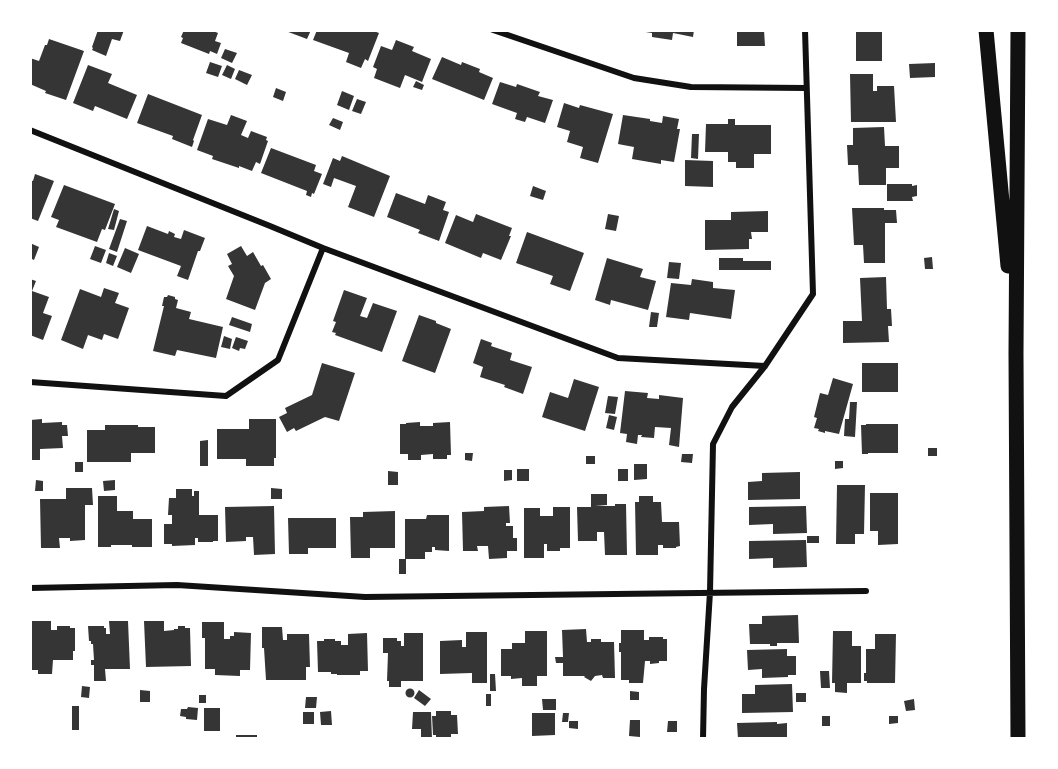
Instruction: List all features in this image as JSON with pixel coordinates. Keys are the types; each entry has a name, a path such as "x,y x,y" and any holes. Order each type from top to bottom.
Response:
{"highway":[{"path":"986,30 1016,353"},
{"path":"1018,30 1016,353 1018,739"}],"street":[{"path":"493,30 511,33 634,78 691,87 806,88"},
{"path":"703,739 710,592 713,444 732,408 765,366 813,294 805,30"},
{"path":"30,130 323,248 618,358 765,366"},
{"path":"30,382 226,396 278,360 323,248"},
{"path":"30,588 177,585 365,597 867,591"}],"building":[{"path":"98,30 124,30 120,41 112,39 106,56 92,50"},
{"path":"184,30 213,30 218,33 215,41 221,43 217,54 210,51 209,54 181,43"},
{"path":"283,30 311,30 307,39"},
{"path":"317,30 371,30 379,33 368,61 365,59 361,68 346,62 349,53 313,40"},
{"path":"639,30 694,30 693,37 673,33 672,40 652,37 652,33"},
{"path":"737,30 764,30 765,46 737,46"},
{"path":"856,30 882,30 882,61 856,61"},
{"path":"49,39 84,51 66,100 45,93 46,91 30,84 30,58 39,61"},
{"path":"396,40 414,47 412,51 431,59 422,82 405,75 400,88 374,78 377,69 373,67 381,46 392,50"},
{"path":"225,49 237,53 232,63 221,58"},
{"path":"442,57 461,65 462,62 480,69 479,72 493,78 484,100 432,79"},
{"path":"210,62 222,66 218,77 206,73"},
{"path":"935,63 935,77 910,78 909,64"},
{"path":"88,65 112,74 108,83 137,95 127,119 95,106 93,111 73,103"},
{"path":"227,65 235,69 231,79 222,75"},
{"path":"239,70 252,75 247,85 235,79"},
{"path":"850,74 873,74 873,91 877,91 877,86 894,86 896,122 851,122"},
{"path":"416,81 424,85 422,90 413,87"},
{"path":"500,82 516,87 517,84 540,92 538,96 553,100 545,123 527,117 525,122 515,119 517,113 492,104"},
{"path":"276,88 286,92 283,101 273,97"},
{"path":"342,91 354,96 349,110 337,105"},
{"path":"148,94 202,115 192,147 172,139 173,136 137,123"},
{"path":"357,99 366,102 361,114 352,111"},
{"path":"564,103 613,114 598,163 580,158 583,147 567,142 570,131 557,127"},
{"path":"231,115 247,121 241,135 248,138 251,131 267,137 268,141 260,164 256,162 252,171 212,159 213,156 197,150 208,119 227,125"},
{"path":"623,115 662,123 663,116 679,119 677,129 680,129 674,162 661,160 661,164 632,159 634,147 618,144"},
{"path":"333,118 343,122 340,130 329,125"},
{"path":"728,119 735,119 735,125 771,125 771,154 754,154 754,168 736,168 736,162 728,162 728,152 705,152 706,124 728,124"},
{"path":"884,127 885,146 899,146 899,168 886,168 886,185 859,185 858,165 848,165 847,145 853,145 853,128"},
{"path":"692,134 699,134 698,159 691,158"},
{"path":"271,148 316,165 314,171 322,174 311,197 306,195 307,191 261,173"},
{"path":"342,156 390,176 374,217 348,207 356,186 334,178 331,187 323,184 333,158 340,161"},
{"path":"685,160 713,161 713,187 685,186"},
{"path":"35,174 54,181 38,221 30,218 30,180 33,181"},
{"path":"887,184 917,185 917,196 912,197 913,201 887,201"},
{"path":"64,185 115,204 105,230 102,229 97,242 56,227 59,220 51,217"},
{"path":"533,186 546,191 543,200 530,196"},
{"path":"396,193 425,204 428,195 446,202 443,210 449,212 439,241 418,233 420,230 387,217"},
{"path":"852,208 896,210 897,223 885,223 885,263 864,263 863,245 854,245"},
{"path":"114,209 119,211 114,230 108,229"},
{"path":"768,211 768,232 751,232 752,239 749,239 749,249 705,250 705,220 731,220 731,212"},
{"path":"476,214 512,228 501,260 483,253 481,258 445,243 456,215 473,222"},
{"path":"608,214 619,216 616,231 605,229"},
{"path":"120,219 127,221 117,252 109,249"},
{"path":"147,226 168,234 169,231 175,234 174,237 181,239 184,230 205,238 188,280 177,276 181,266 138,250"},
{"path":"527,232 584,253 570,291 550,284 553,276 516,263"},
{"path":"30,243 39,247 34,260 30,258"},
{"path":"95,246 106,250 101,263 90,259"},
{"path":"241,246 247,256 253,252 271,279 265,283 255,310 226,299 234,276 228,266 232,264 227,254"},
{"path":"125,248 139,254 131,273 117,267"},
{"path":"109,253 117,256 113,266 106,263"},
{"path":"932,257 933,269 925,269 924,258"},
{"path":"607,258 643,269 640,277 656,281 648,310 611,300 610,305 595,300"},
{"path":"719,258 771,261 771,270 719,270"},
{"path":"669,262 681,263 679,279 667,278"},
{"path":"886,277 887,309 891,309 892,326 888,326 889,342 843,343 843,321 862,321 860,278"},
{"path":"30,279 36,281 32,291 49,297 43,313 52,316 43,340 30,335"},
{"path":"692,279 713,282 713,288 735,290 731,319 690,313 689,320 666,317 671,283 691,285"},
{"path":"104,288 119,293 115,303 129,308 118,339 104,334 102,340 88,335 83,349 61,340 80,289 101,297"},
{"path":"344,290 367,298 360,316 367,318 373,303 397,311 382,352 332,332 336,322 333,321"},
{"path":"168,295 178,300 176,308 191,312 189,319 223,327 216,358 177,350 175,356 153,351 164,297"},
{"path":"651,312 659,313 657,327 649,327"},
{"path":"419,315 451,329 435,373 402,361"},
{"path":"232,317 252,324 250,332 229,325"},
{"path":"224,336 232,339 230,349 221,347"},
{"path":"236,337 248,341 245,349 240,348 239,351 232,348"},
{"path":"481,339 492,343 491,346 512,353 510,360 532,367 523,394 480,377 483,367 473,363"},
{"path":"322,363 355,373 339,421 325,417 296,431 294,428 287,432 279,417 287,413 285,408 312,395"},
{"path":"862,363 898,363 898,392 862,392"},
{"path":"833,378 853,384 839,434 825,431 825,433 814,428 817,418 814,417 820,393 828,395"},
{"path":"574,379 599,387 585,431 542,417 550,392 568,398"},
{"path":"625,391 648,393 647,398 659,399 659,395 683,398 679,447 669,445 671,428 655,427 654,438 638,435 637,444 626,442 627,434 620,433"},
{"path":"608,396 618,397 615,414 605,413"},
{"path":"850,402 857,402 855,437 844,436 845,419 849,419"},
{"path":"609,415 617,417 614,430 606,428"},
{"path":"42,419 42,423 62,422 62,425 67,425 68,436 62,436 63,448 40,449 40,460 30,460 30,420"},
{"path":"249,419 276,419 274,466 246,466 246,459 217,459 217,429 249,429"},
{"path":"420,422 420,426 433,426 433,423 450,422 451,455 447,455 447,459 433,459 433,454 421,455 421,460 408,460 408,454 400,454 400,424"},
{"path":"898,424 898,453 862,454 861,425"},
{"path":"105,425 155,427 155,453 131,453 131,462 87,462 87,430 105,430"},
{"path":"208,440 208,466 200,466 200,441"},
{"path":"928,448 937,448 937,456 928,456"},
{"path":"465,453 473,453 472,461 465,460"},
{"path":"682,454 693,454 692,463 681,462"},
{"path":"586,456 595,456 595,464 586,464"},
{"path":"835,461 843,461 843,468 835,469"},
{"path":"75,462 83,462 83,472 75,472"},
{"path":"634,464 647,464 647,479 634,480"},
{"path":"517,469 529,469 529,481 517,481"},
{"path":"618,469 628,469 628,481 618,481"},
{"path":"504,470 512,470 512,480 504,481"},
{"path":"388,471 398,472 398,485 388,485"},
{"path":"800,472 800,499 748,500 748,482 762,481 762,473"},
{"path":"36,480 43,481 43,491 35,491"},
{"path":"115,480 115,490 104,491 103,481"},
{"path":"837,485 865,485 864,534 855,534 855,544 836,544"},
{"path":"66,488 92,488 93,505 85,505 85,540 70,541 70,538 59,538 60,548 41,548 40,499 66,499"},
{"path":"271,488 282,489 282,499 271,499"},
{"path":"176,489 192,489 192,496 194,496 194,491 199,491 199,515 218,515 218,541 198,542 198,538 195,538 195,545 164,544 164,524 172,524 172,515 168,515 169,498 176,498"},
{"path":"870,493 898,493 898,544 878,545 878,531 870,531"},
{"path":"591,494 607,494 607,505 595,506 626,504 627,555 605,555 604,532 597,532 597,541 578,541 577,507 591,507"},
{"path":"98,496 117,496 117,511 133,511 133,519 152,519 152,547 111,545 111,547 98,547"},
{"path":"639,496 653,496 653,502 661,502 662,522 679,522 680,546 663,548 663,545 658,545 658,555 636,555 635,502 639,502"},
{"path":"274,506 275,554 254,555 253,537 246,537 246,541 226,542 225,507"},
{"path":"509,506 510,523 506,523 506,526 513,526 513,538 517,538 517,551 507,551 507,558 489,559 488,546 477,546 478,551 463,551 462,512 484,511 484,507"},
{"path":"806,506 807,533 773,534 773,524 749,525 749,507"},
{"path":"553,507 570,507 570,548 547,551 547,544 544,544 544,558 524,558 524,508 540,508 540,516 553,516"},
{"path":"395,511 395,548 370,548 370,558 351,558 350,517 363,517 363,512"},
{"path":"427,515 449,515 449,551 435,550 435,547 432,547 432,552 425,552 425,559 405,559 405,519 426,519"},
{"path":"288,518 336,518 336,548 308,548 308,554 289,554"},
{"path":"807,536 819,536 819,543 807,543"},
{"path":"806,540 807,567 773,568 773,558 749,559 749,541"},
{"path":"399,559 406,559 406,574 399,574"},
{"path":"798,615 799,643 777,643 777,646 750,644 749,624 762,624 762,616"},
{"path":"30,621 51,621 51,630 57,630 57,626 75,628 73,660 53,660 52,674 38,674 38,670 30,670"},
{"path":"109,621 128,621 130,669 105,669 106,681 94,681 94,665 91,665 91,660 94,660 93,644 89,641 88,626 104,626 106,634 110,634"},
{"path":"144,621 164,621 164,631 178,629 178,626 190,628 191,666 146,667"},
{"path":"202,622 224,622 224,639 230,639 230,636 234,636 234,632 251,633 250,670 240,670 240,676 215,675 215,669 205,669 205,638 202,638"},
{"path":"262,627 282,627 283,640 287,640 287,634 309,634 310,667 306,667 306,680 266,680"},
{"path":"586,629 587,642 591,642 591,639 601,639 601,642 614,642 615,678 603,678 602,675 595,676 591,681 585,676 563,676 563,663 556,663 555,657 563,657 562,630"},
{"path":"621,630 644,630 644,640 649,640 649,637 667,639 667,661 650,664 650,661 645,661 643,683 629,683 629,680 621,680 619,643 621,643"},
{"path":"525,631 547,631 547,676 537,676 537,686 522,686 522,678 511,679 511,676 501,676 501,649 512,649 512,643 525,643"},
{"path":"833,631 852,631 852,646 861,646 861,683 847,683 847,693 835,692 835,683 832,683"},
{"path":"466,632 487,632 487,683 472,683 472,673 440,674 440,641 462,640 462,647 466,647"},
{"path":"367,633 368,671 360,671 360,675 318,672 317,641 335,639 335,641 341,641 341,645 348,645 348,634"},
{"path":"404,633 423,633 423,681 401,681 401,687 389,687 389,681 387,681 388,653 383,653 383,638 397,638 397,641 401,641 401,646 404,646"},
{"path":"875,634 896,634 895,683 867,683 864,681 866,649 875,649"},
{"path":"787,649 787,656 796,656 796,675 762,678 762,669 748,670 747,650"},
{"path":"820,671 829,671 830,688 821,688"},
{"path":"490,674 495,674 496,691 490,691"},
{"path":"792,684 793,712 742,713 742,694 755,694 755,685"},
{"path":"82,686 90,687 89,698 81,697"},
{"path":"410,688 415,693 410,698 405,693"},
{"path":"140,690 150,691 150,702 140,702"},
{"path":"419,690 431,699 425,706 414,698"},
{"path":"630,691 639,692 639,700 630,700"},
{"path":"796,693 806,693 806,702 796,702"},
{"path":"486,694 491,694 491,706 486,706"},
{"path":"199,695 206,695 206,703 199,703"},
{"path":"306,697 317,697 316,708 305,708"},
{"path":"542,699 556,699 556,710 543,710"},
{"path":"914,699 915,710 906,711 904,701"},
{"path":"72,706 79,706 79,730 72,730"},
{"path":"198,708 197,720 180,716 181,709"},
{"path":"204,708 220,708 220,731 204,731"},
{"path":"331,711 332,725 321,725 320,712"},
{"path":"436,711 451,711 451,715 457,715 458,734 436,739 436,735 433,735 432,716 436,716"},
{"path":"303,712 314,712 314,724 303,724"},
{"path":"413,712 431,712 432,739 421,739 421,729 412,729"},
{"path":"532,713 555,713 555,735 532,736"},
{"path":"563,713 569,713 568,722 562,722"},
{"path":"822,716 830,716 830,726 822,726"},
{"path":"889,716 898,716 898,723 889,724"},
{"path":"630,720 640,720 640,737 629,736"},
{"path":"569,721 578,721 578,729 569,728"},
{"path":"668,721 677,721 677,732 667,732"},
{"path":"777,722 777,724 787,723 787,739 738,739 737,723"},
{"path":"236,735 257,735 257,739 236,739"}]}
